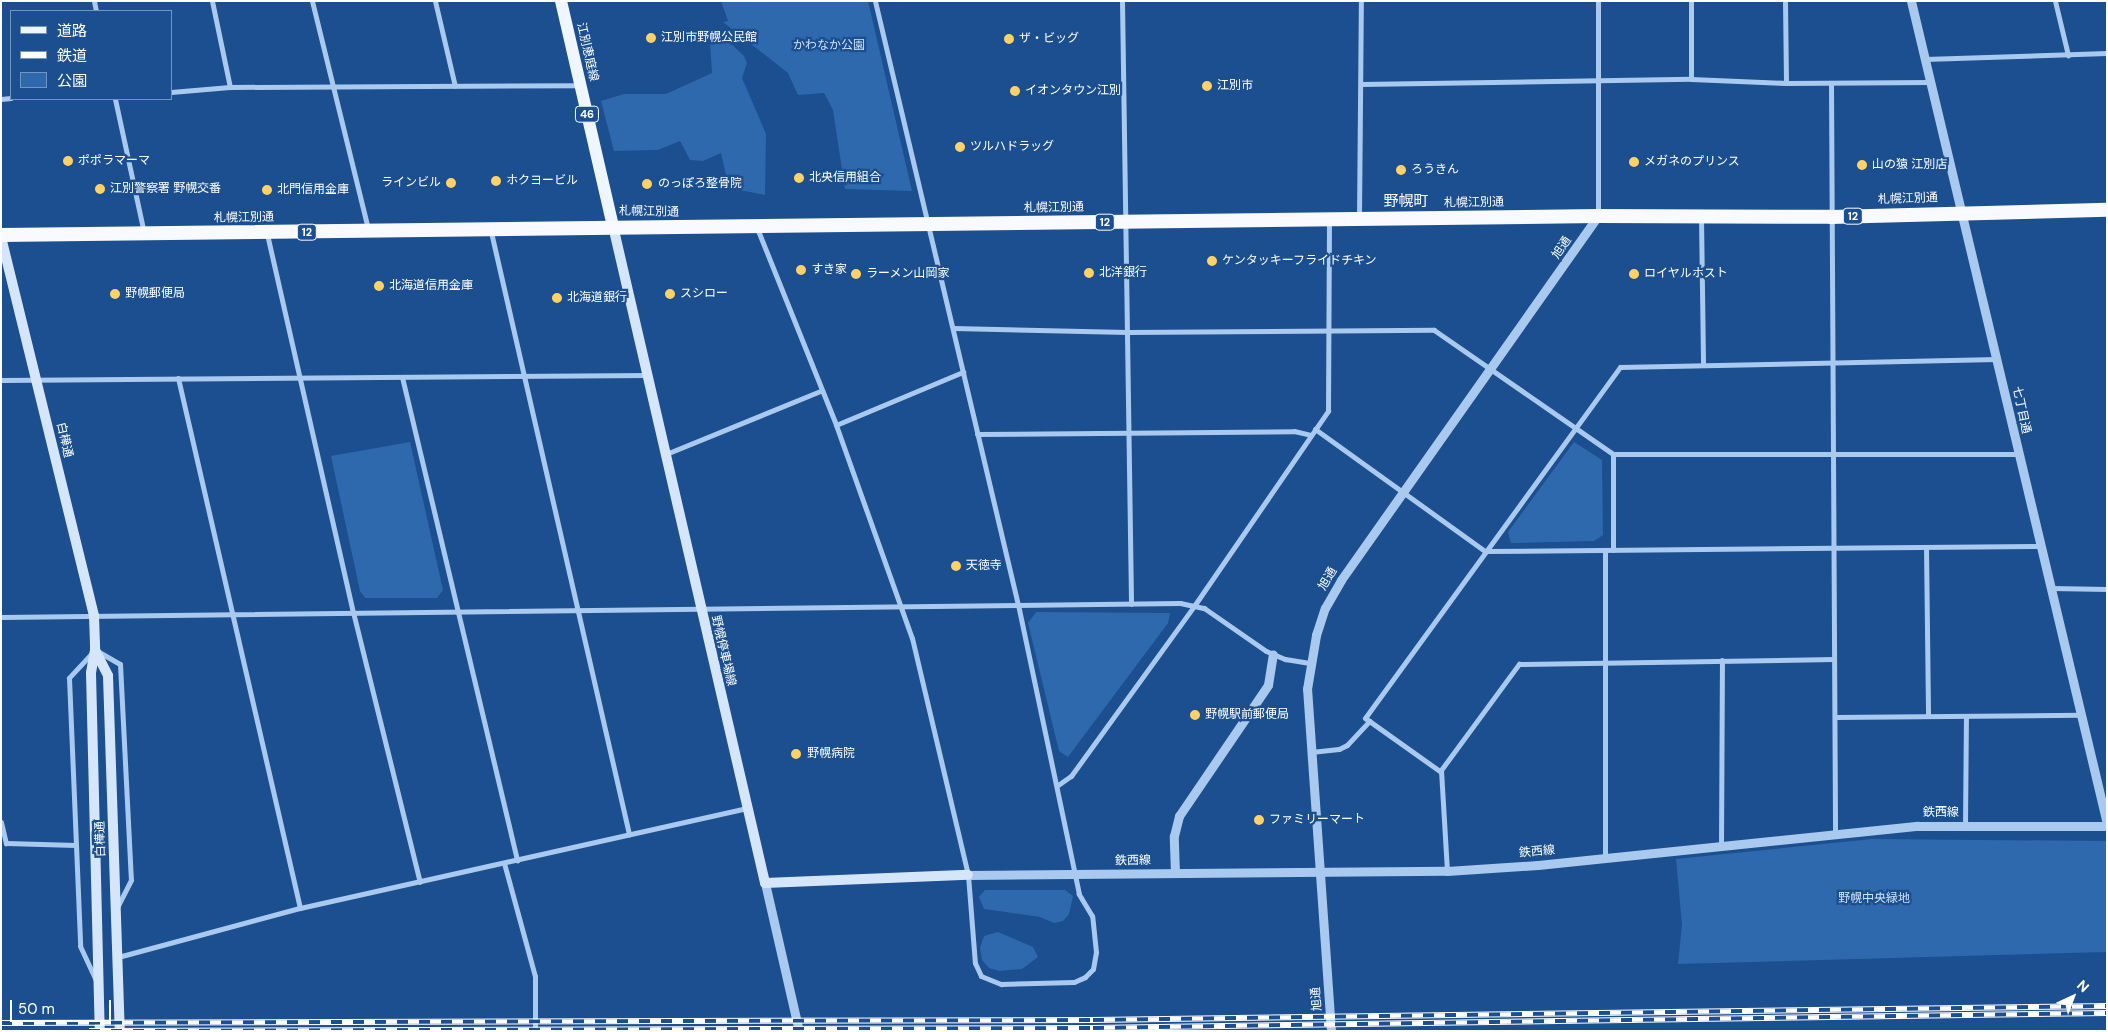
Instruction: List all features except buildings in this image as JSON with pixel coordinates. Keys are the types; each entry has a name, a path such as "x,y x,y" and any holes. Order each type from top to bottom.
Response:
{"highway":[{"name":"札幌江別通","path":"1,236 491,231 613,226 757,228 1598,216 1830,217 1963,212 2107,210"}],"main road":[{"name":"江別恵庭線","path":"561,1 613,226"},
{"name":"野幌停車場線","path":"613,226 764,883"},
{"name":"白樺通","path":"1,236 94,616 95,650 91,673 100,1031"},
{"name":"白樺通","path":"95,650 108,676 120,1031"},
{"path":"764,883 968,876"}],"street":[{"path":"212,1 230,87"},
{"path":"312,1 368,231"},
{"path":"434,1 455,86"},
{"path":"757,228 820,391 836,426 912,638 968,876 975,963 981,976 1001,984 1074,982 1085,977 1093,969 1096,935 1092,916 1079,894 1058,785 1018,605 875,1"},
{"path":"1122,1 1131,604"},
{"path":"1359,220 1361,1"},
{"path":"1598,1 1598,216"},
{"path":"1691,1 1691,79"},
{"path":"1785,1 1786,83"},
{"name":"七丁目通","path":"1911,1 1998,359 2018,454 2107,825"},
{"path":"2055,1 2068,55"},
{"path":"1925,59 2107,53"},
{"path":"1361,84 1599,79 1691,79 1786,83 1930,82"},
{"path":"1831,83 1830,217 1835,834"},
{"path":"172,92 230,87 581,85"},
{"path":"115,100 145,235"},
{"name":"旭通","path":"1331,1031 1321,872 1306,689 1310,663 1326,608 1341,580 1492,370 1598,216"},
{"path":"1701,216 1703,364"},
{"path":"1058,785 1071,776 1194,606 1328,411 1329,220"},
{"path":"491,231 629,834"},
{"path":"267,233 298,377 353,612 420,882"},
{"path":"952,328 1127,332 1434,330 1614,454 1832,452 2018,454"},
{"path":"1441,772 1365,718 1620,367 1832,361 1998,359"},
{"path":"836,426 963,372"},
{"path":"1,380 648,375"},
{"path":"402,377 456,611 517,860"},
{"path":"178,378 234,614 300,908"},
{"path":"666,454 820,391"},
{"path":"1315,429 1403,495 1485,551 2040,546"},
{"path":"977,434 1294,431 1311,436"},
{"path":"1613,550 1614,454"},
{"path":"1926,547 1928,716"},
{"path":"1605,550 1605,858"},
{"path":"2050,588 2107,589"},
{"path":"1,617 900,606 1131,604 1194,606 1204,608 1273,654 1310,663"},
{"path":"98,985 80,946 70,678 95,650 120,664 131,880 116,910"},
{"path":"1175,873 1174,836 1179,816 1268,685 1273,654"},
{"path":"1447,871 1441,772 1519,664 1834,659"},
{"path":"1721,846 1722,660"},
{"path":"1834,717 2081,715"},
{"path":"1965,826 1966,716"},
{"path":"1311,752 1339,749 1347,745 1369,721"},
{"path":"117,957 300,908 746,808"},
{"path":"1,822 6,843 76,845"},
{"name":"鉄西線","path":"968,876 1447,871 1605,858 1918,826 2107,825"},
{"path":"504,863 535,976 535,1031"},
{"path":"764,883 799,1031"}],"green space":[{"name":"かわなか公園","path":"721,1 868,1 912,191 845,189 833,110 824,93 798,95 788,73 723,22 728,21"},
{"path":"728,41 744,56 747,63 742,78 766,134 765,195 729,188 721,153 703,161 690,160 680,141 658,150 614,151 601,101 624,94 666,94 712,73 710,42"},
{"path":"410,442 443,590 437,598 365,598 360,591 331,456"},
{"path":"1574,442 1602,460 1603,535 1594,541 1511,543 1508,532"},
{"path":"1036,612 1170,613 1168,623 1068,757 1059,751 1028,623"},
{"name":"野幌中央緑地","path":"1872,839 2107,841 2107,952 1678,964 1682,925 1676,859"},
{"path":"985,890 1065,890 1073,896 1069,914 1063,921 1054,923 1040,917 984,909 979,897"},
{"path":"998,932 1033,947 1038,957 1022,969 999,971 989,968 982,960 980,948 984,936"}],"railway":[{"path":"1,1023 1093,1020 2107,1006"},
{"path":"89,1031 1093,1028 2107,1013"}],"place":[{"name":"江別市野幌公民館","path":"651,38"},
{"name":"ザ・ビッグ","path":"1009,39"},
{"name":"江別市","path":"1207,86"},
{"name":"イオンタウン江別","path":"1015,91"},
{"name":"ツルハドラッグ","path":"960,147"},
{"name":"ポポラマーマ","path":"68,161"},
{"name":"メガネのプリンス","path":"1634,162"},
{"name":"山の猿 江別店","path":"1862,165"},
{"name":"ろうきん","path":"1401,170"},
{"name":"北央信用組合","path":"799,178"},
{"name":"ホクヨービル","path":"496,181"},
{"name":"ラインビル","path":"451,183"},
{"name":"のっぽろ整骨院","path":"647,184"},
{"name":"江別警察署 野幌交番","path":"100,189"},
{"name":"北門信用金庫","path":"267,190"},
{"name":"ケンタッキーフライドチキン","path":"1212,261"},
{"name":"すき家","path":"801,270"},
{"name":"北洋銀行","path":"1089,273"},
{"name":"ラーメン山岡家","path":"856,274"},
{"name":"ロイヤルホスト","path":"1634,274"},
{"name":"北海道信用金庫","path":"379,286"},
{"name":"野幌郵便局","path":"115,294"},
{"name":"スシロー","path":"670,294"},
{"name":"北海道銀行","path":"557,298"},
{"name":"天徳寺","path":"956,566"},
{"name":"野幌駅前郵便局","path":"1195,715"},
{"name":"野幌病院","path":"796,754"},
{"name":"ファミリーマート","path":"1259,820"}],"district":[{"name":"野幌町","path":"1406,202"}]}
